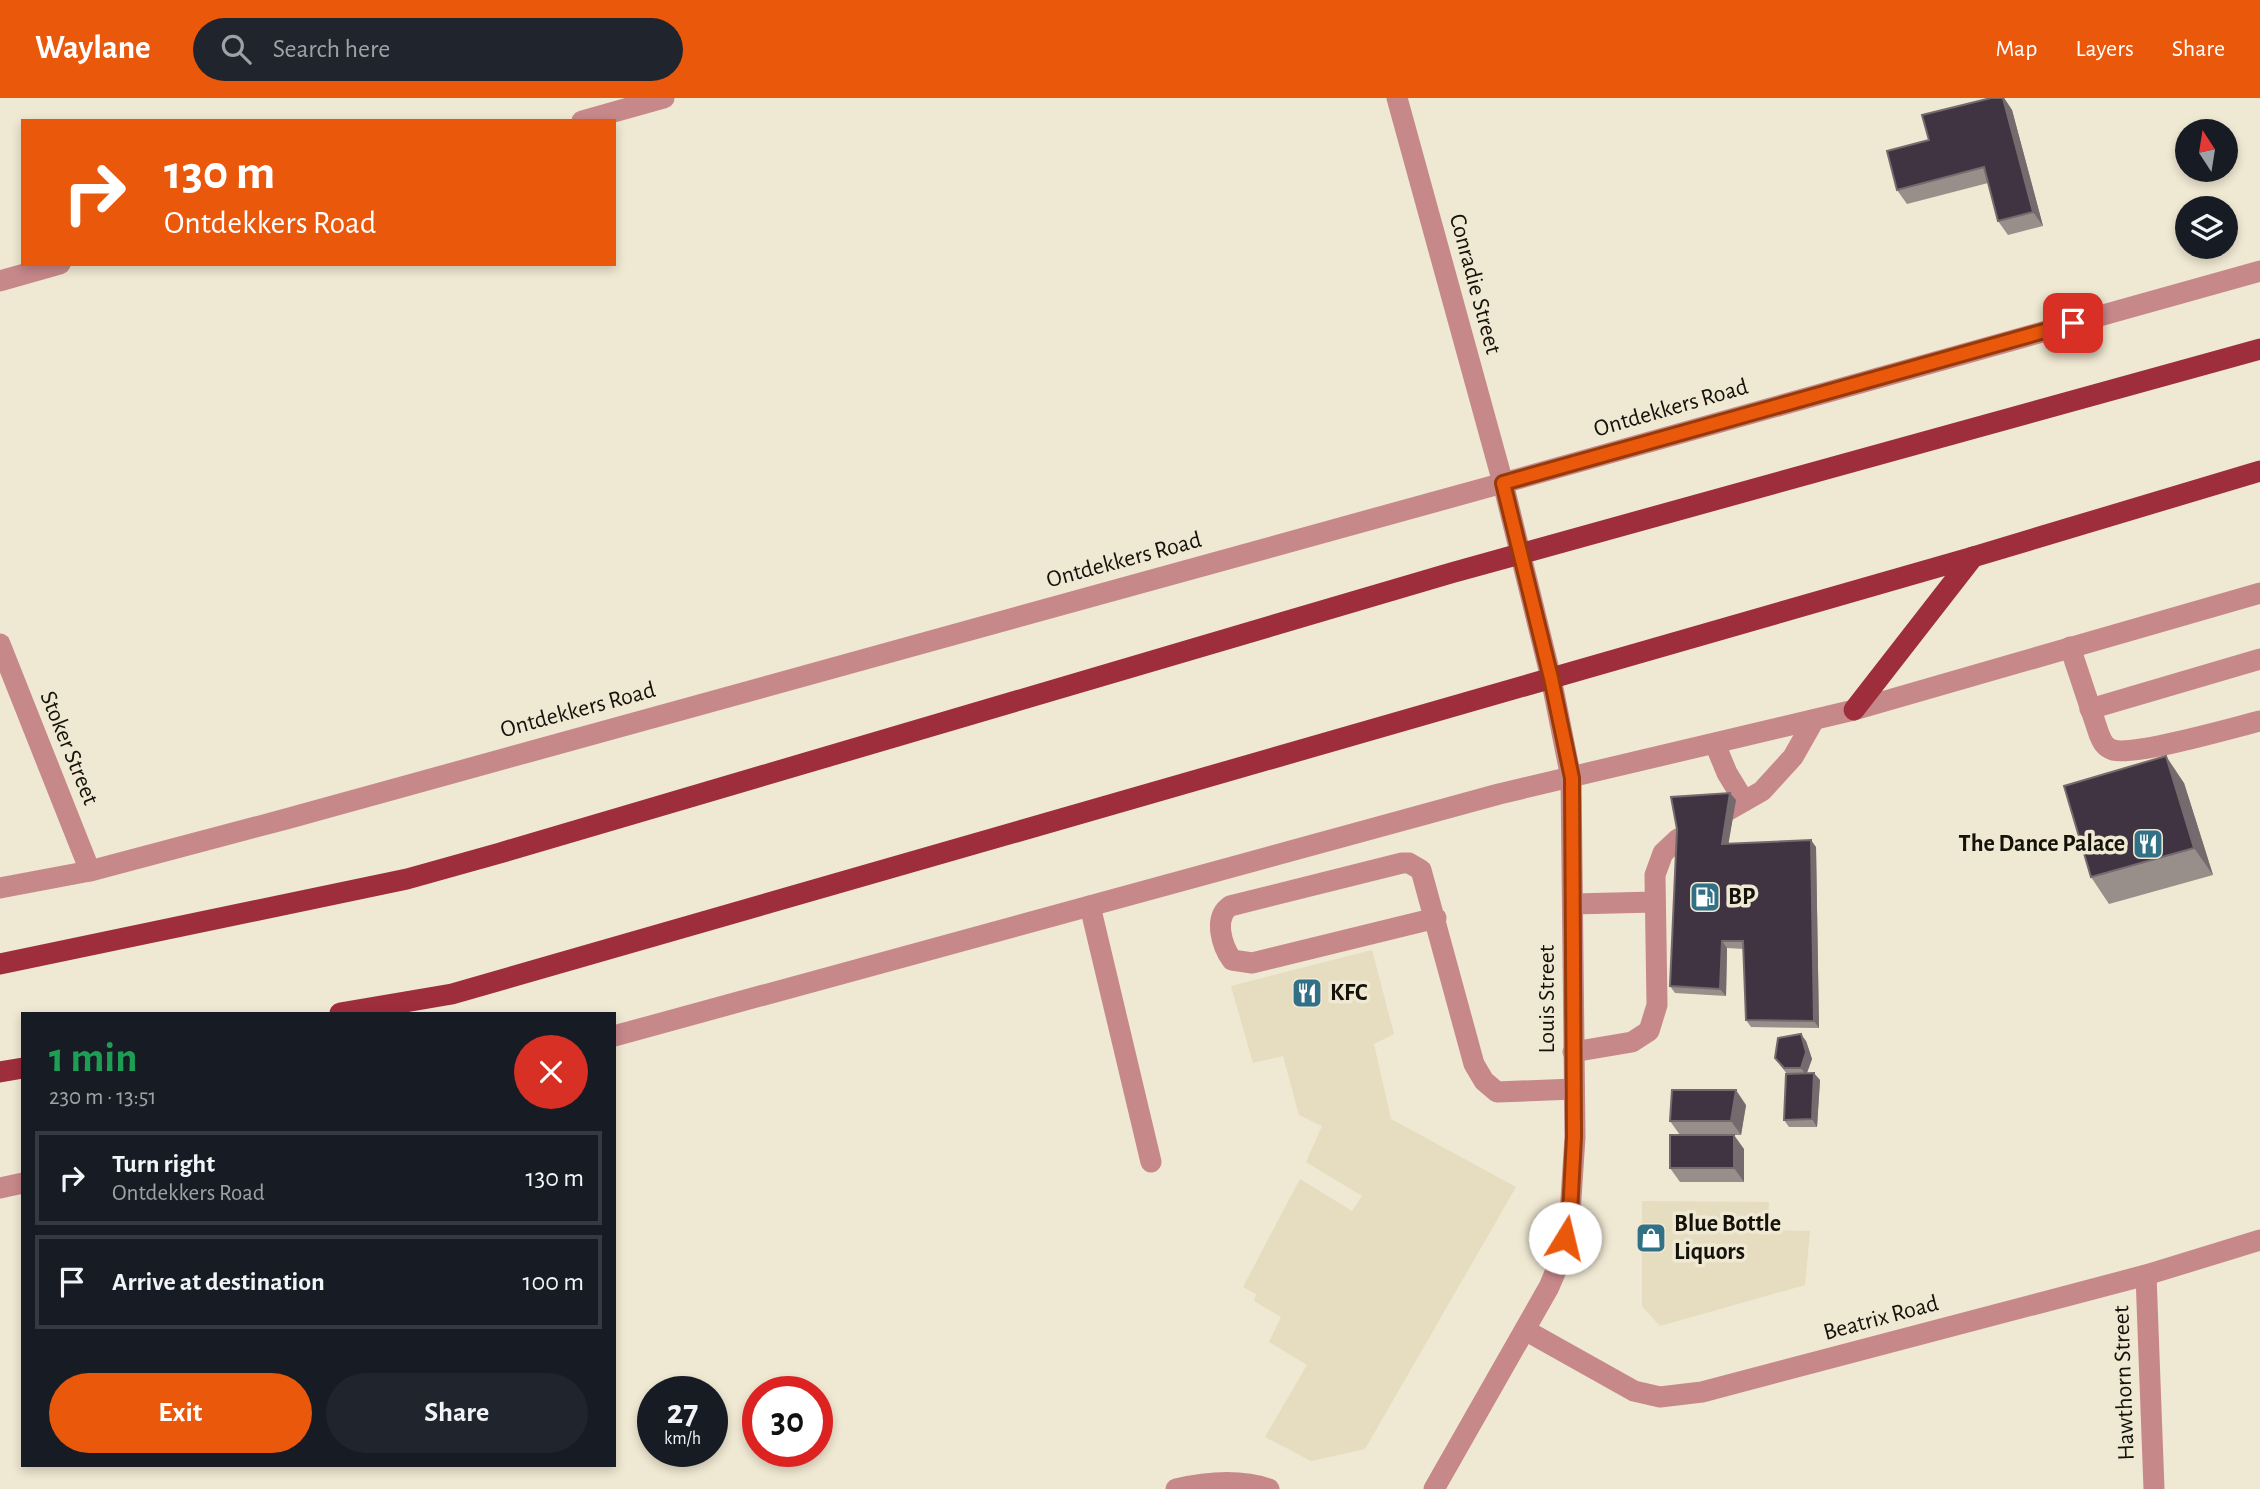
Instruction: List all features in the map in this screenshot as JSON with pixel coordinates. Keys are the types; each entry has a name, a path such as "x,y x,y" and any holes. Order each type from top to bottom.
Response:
{"main road":[{"path":"0,964 407,879 1520,554 2260,349"},
{"path":"346,1012 452,994 1973,558 2260,471"},
{"path":"1854,710 1973,558"},
{"path":"0,1072 21,1068"}],"street":[{"path":"589,119 664,98"},
{"name":"Conradie Street","path":"1397,98 1503,483"},
{"path":"0,281 53,266"},
{"name":"Ontdekkers Road","path":"0,888 90,871 1503,483 2260,271"},
{"name":"Louis Street","path":"1434,1489 1549,1287 1560,1261 1570,1214 1574,1137 1572,778 1551,678 1503,483"},
{"path":"616,1035 1486,798 1854,710 2260,593"},
{"name":"Stoker Street","path":"0,644 90,871"},
{"path":"2070,647 2103,743 2116,751 2145,748 2260,721"},
{"path":"2090,709 2260,659"},
{"path":"1573,1052 1632,1042 1649,1031 1657,1004 1655,875 1663,853 1678,839 1762,791 1786,766 1814,720"},
{"path":"1715,744 1744,802"},
{"path":"1436,918 1252,963 1232,960 1220,927 1221,916 1230,906 1409,863 1421,870 1436,918 1465,1038 1484,1081 1497,1092 1574,1089"},
{"path":"1573,904 1655,902"},
{"path":"1090,906 1151,1162"},
{"path":"0,1188 21,1183"},
{"name":"Beatrix Road","path":"1525,1330 1634,1391 1660,1397 1703,1392 2146,1275 2260,1240"},
{"name":"Hawthorn Street","path":"2146,1275 2154,1489"},
{"path":"1176,1489 1218,1483 1244,1483 1269,1489"}],"shaded area":[{"path":"1372,950 1394,1034 1374,1044 1391,1119 1516,1187 1365,1449 1311,1461 1265,1437 1307,1365 1269,1342 1281,1317 1254,1301 1256,1294 1243,1287 1300,1179 1352,1211 1362,1196 1306,1162 1322,1126 1299,1115 1283,1056 1253,1063 1231,986"},
{"path":"1642,1201 1769,1202 1768,1230 1810,1231 1805,1285 1660,1326 1642,1306"}],"building":[{"path":"1991,98 2003,98 2033,212 1998,221 1984,167 1897,190 1887,151 1929,140 1922,115"},
{"name":"The Dance Palace","path":"2166,756 2194,848 2091,877 2064,786"},
{"path":"1730,793 1722,844 1811,840 1814,1021 1746,1020 1743,941 1722,941 1720,989 1670,986 1677,829 1671,797"},
{"path":"1801,1034 1806,1052 1801,1068 1784,1068 1775,1058 1778,1038"},
{"path":"1814,1073 1812,1119 1784,1120 1786,1074"},
{"path":"1672,1090 1736,1090 1731,1121 1670,1121"},
{"path":"1670,1135 1734,1135 1734,1168 1670,1168"}],"place":[{"name":"The Dance Palace","path":"2148,844"},
{"name":"BP","path":"1705,897"},
{"name":"KFC","path":"1307,993"},
{"name":"Blue Bottle Liquors","path":"1651,1238"}],"route":[{"path":"1565,1238 1570,1214 1574,1137 1572,778 1551,678 1503,483 2073,323"}]}
